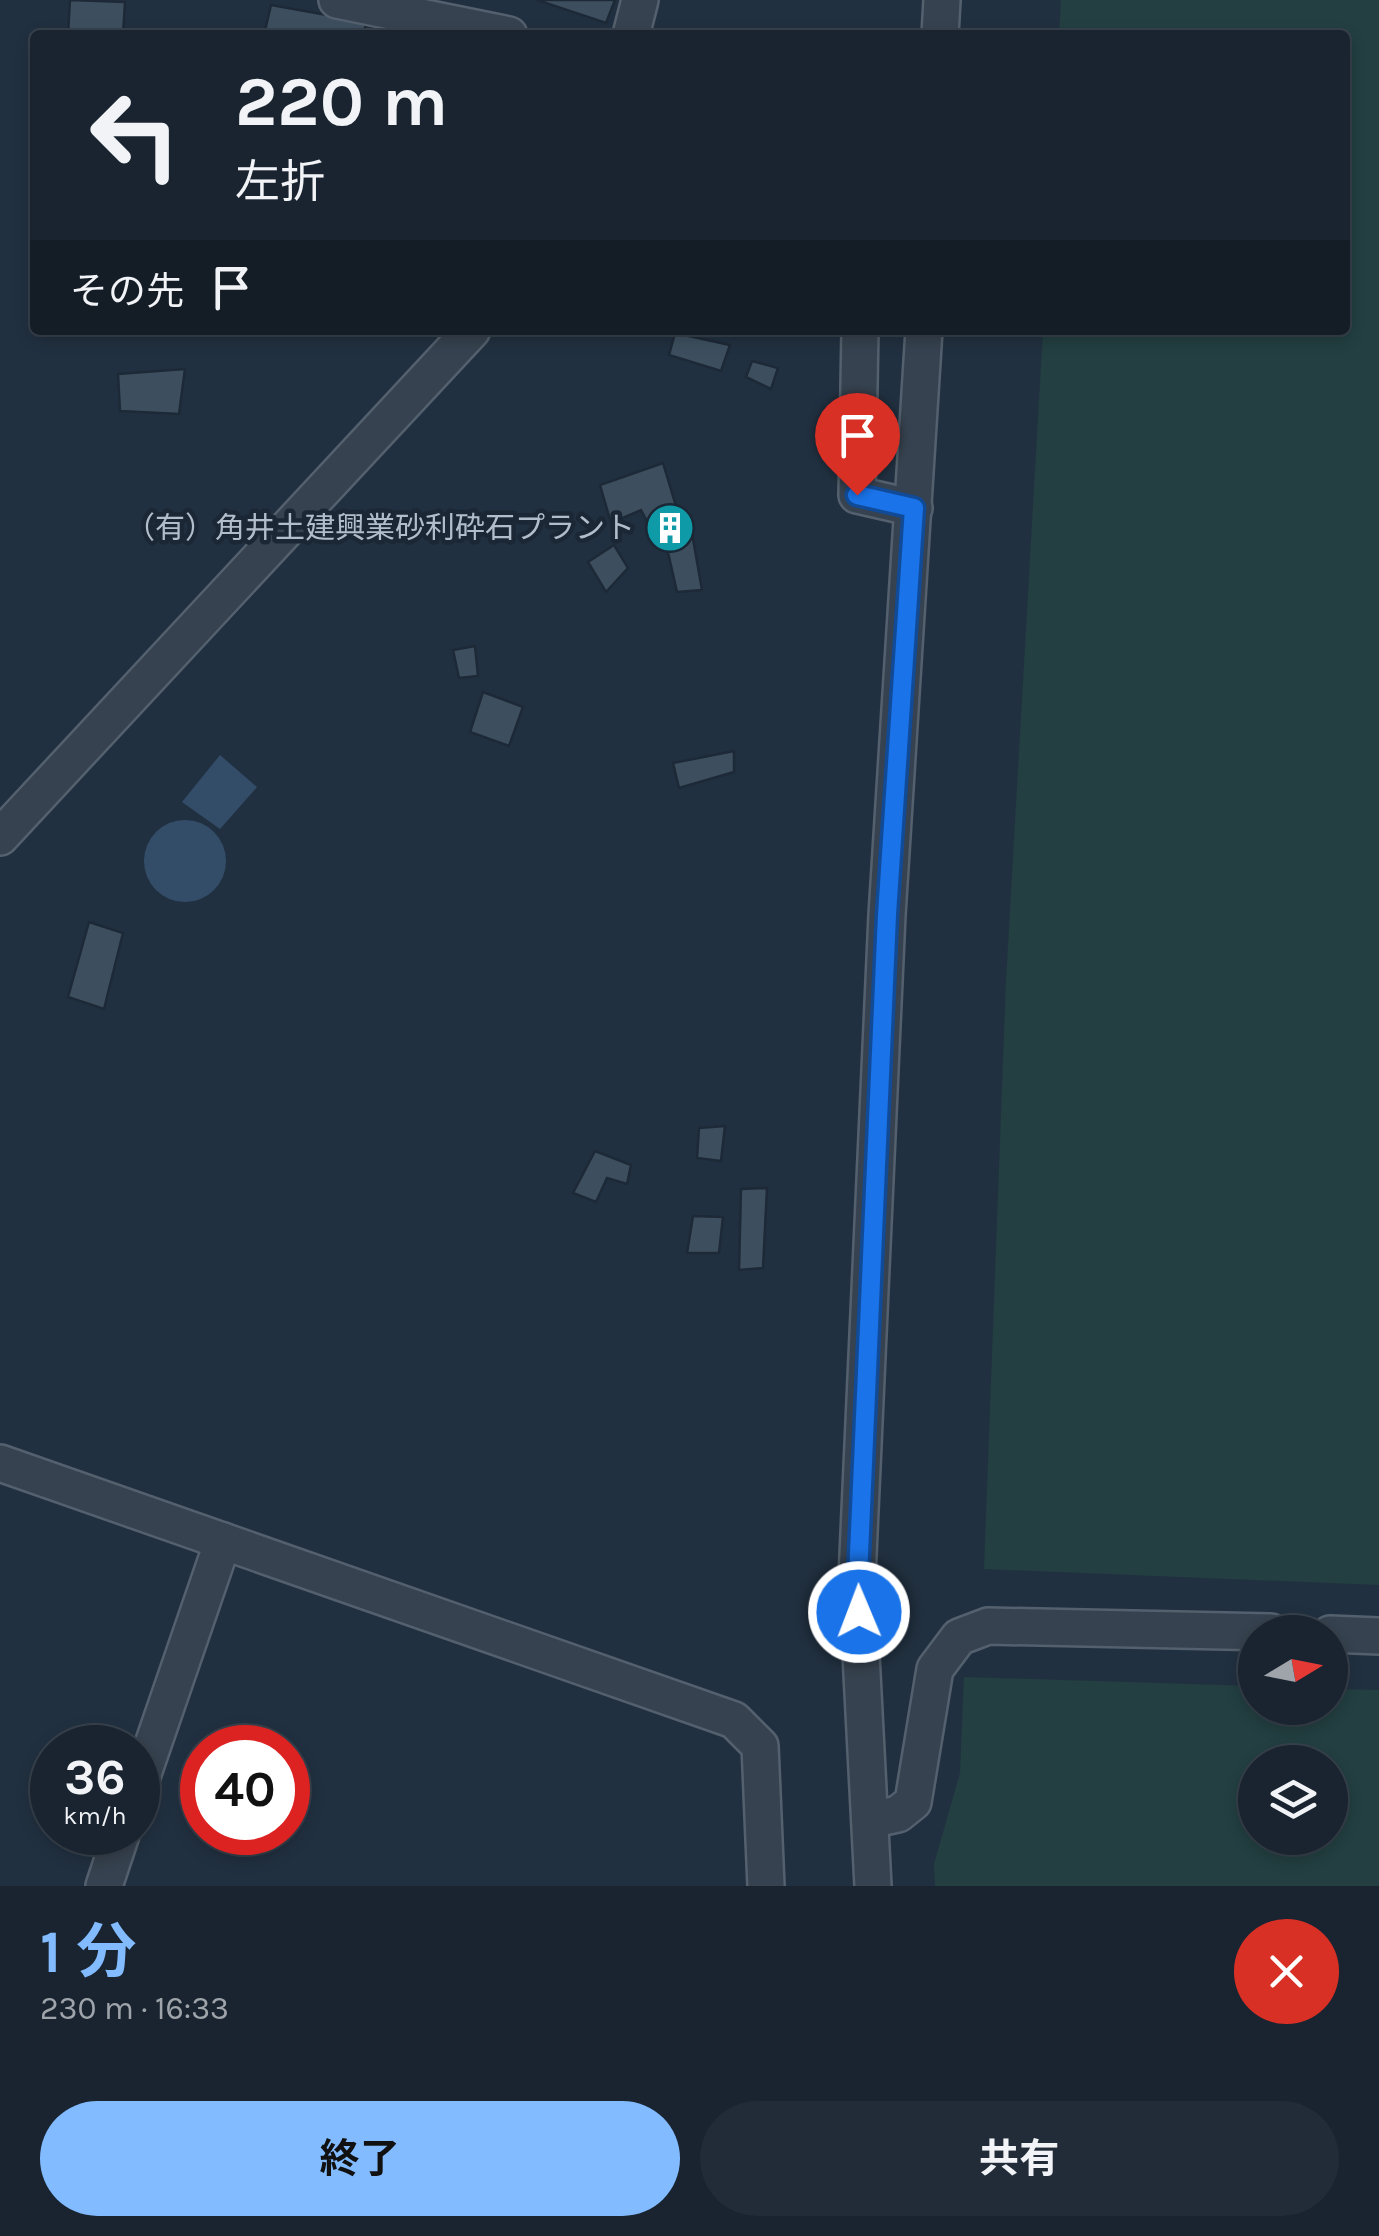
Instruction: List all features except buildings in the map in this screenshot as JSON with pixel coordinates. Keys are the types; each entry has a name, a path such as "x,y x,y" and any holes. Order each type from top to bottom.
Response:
{"street":[{"path":"337,0 484,30"},
{"path":"632,30 640,0"},
{"path":"940,30 942,0"},
{"path":"0,837 467,335"},
{"path":"860,335 857,495 914,508"},
{"path":"874,1886 858,1577 887,915 924,335"},
{"path":"0,1463 734,1720 760,1746 766,1886"},
{"path":"160,1725 223,1541"},
{"path":"870,1820 898,1814 913,1802 935,1668 959,1637 988,1626 1238,1631"},
{"path":"1348,1635 1379,1636"},
{"path":"104,1886 114,1855"}],"green space":[{"path":"1061,0 1379,0 1379,1585 984,1569 1006,981 1043,335 1350,335 1350,30 1059,30"},
{"path":"964,1677 1238,1685 1238,1725 1348,1725 1348,1689 1379,1690 1379,1886 935,1886 934,1864 960,1773"}],"water":[{"path":"220,755 257,787 220,829 182,802"},
{"path":"185,820 201,823 214,832 223,845 223,877 214,890 201,899 185,902 169,899 156,890 147,877 144,861 147,845 156,832 169,823"}],"place":[{"name":"（有）角井土建興業砂利砕石プラント","path":"670,528"}],"route":[{"path":"857,495 914,508 887,915 859,1612"}]}
